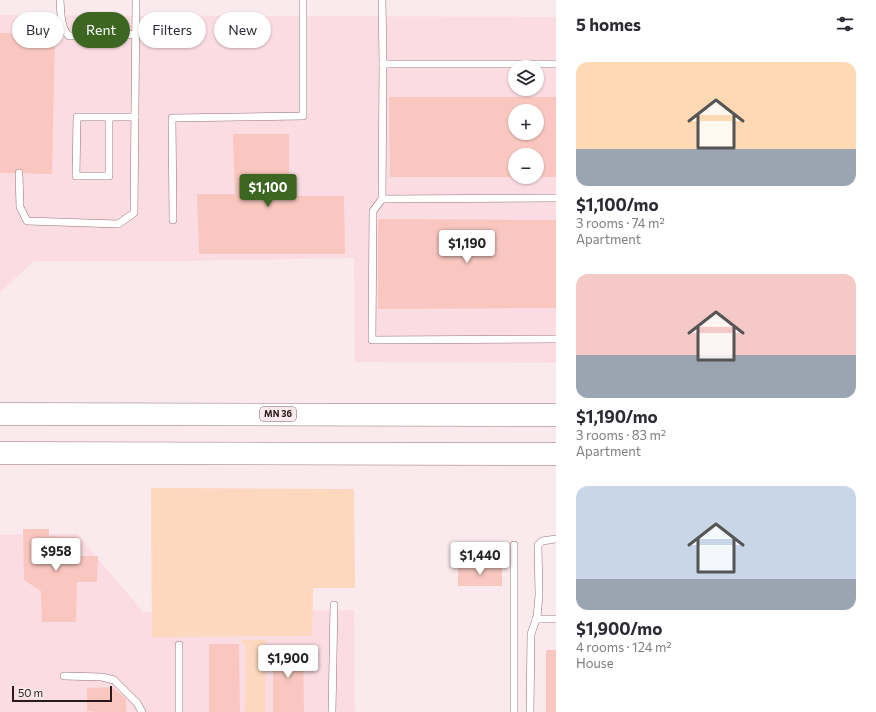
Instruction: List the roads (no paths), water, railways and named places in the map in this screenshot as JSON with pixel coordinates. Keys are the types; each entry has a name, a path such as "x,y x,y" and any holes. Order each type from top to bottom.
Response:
{"highway":[{"name":"MN 36","path":"0,414 556,415"},
{"path":"0,453 556,454"}],"lane":[{"path":"60,0 62,25 65,32 69,36 118,36 136,34"},
{"path":"19,173 20,207 27,221 118,224 134,214 136,0"},
{"path":"173,220 172,118 303,116 302,0"},
{"path":"382,0 382,199 373,211 372,340 556,339"},
{"path":"383,64 556,64"},
{"path":"109,117 109,176 76,176 77,117 109,117 135,117"},
{"path":"382,199 556,198"},
{"path":"530,712 531,634 537,617 539,596 538,545 542,541 556,539"},
{"path":"514,545 514,712"},
{"path":"332,712 334,605"},
{"path":"536,620 556,619"},
{"path":"179,646 179,712"},
{"path":"64,676 102,677 114,680 137,703 142,712"}]}
